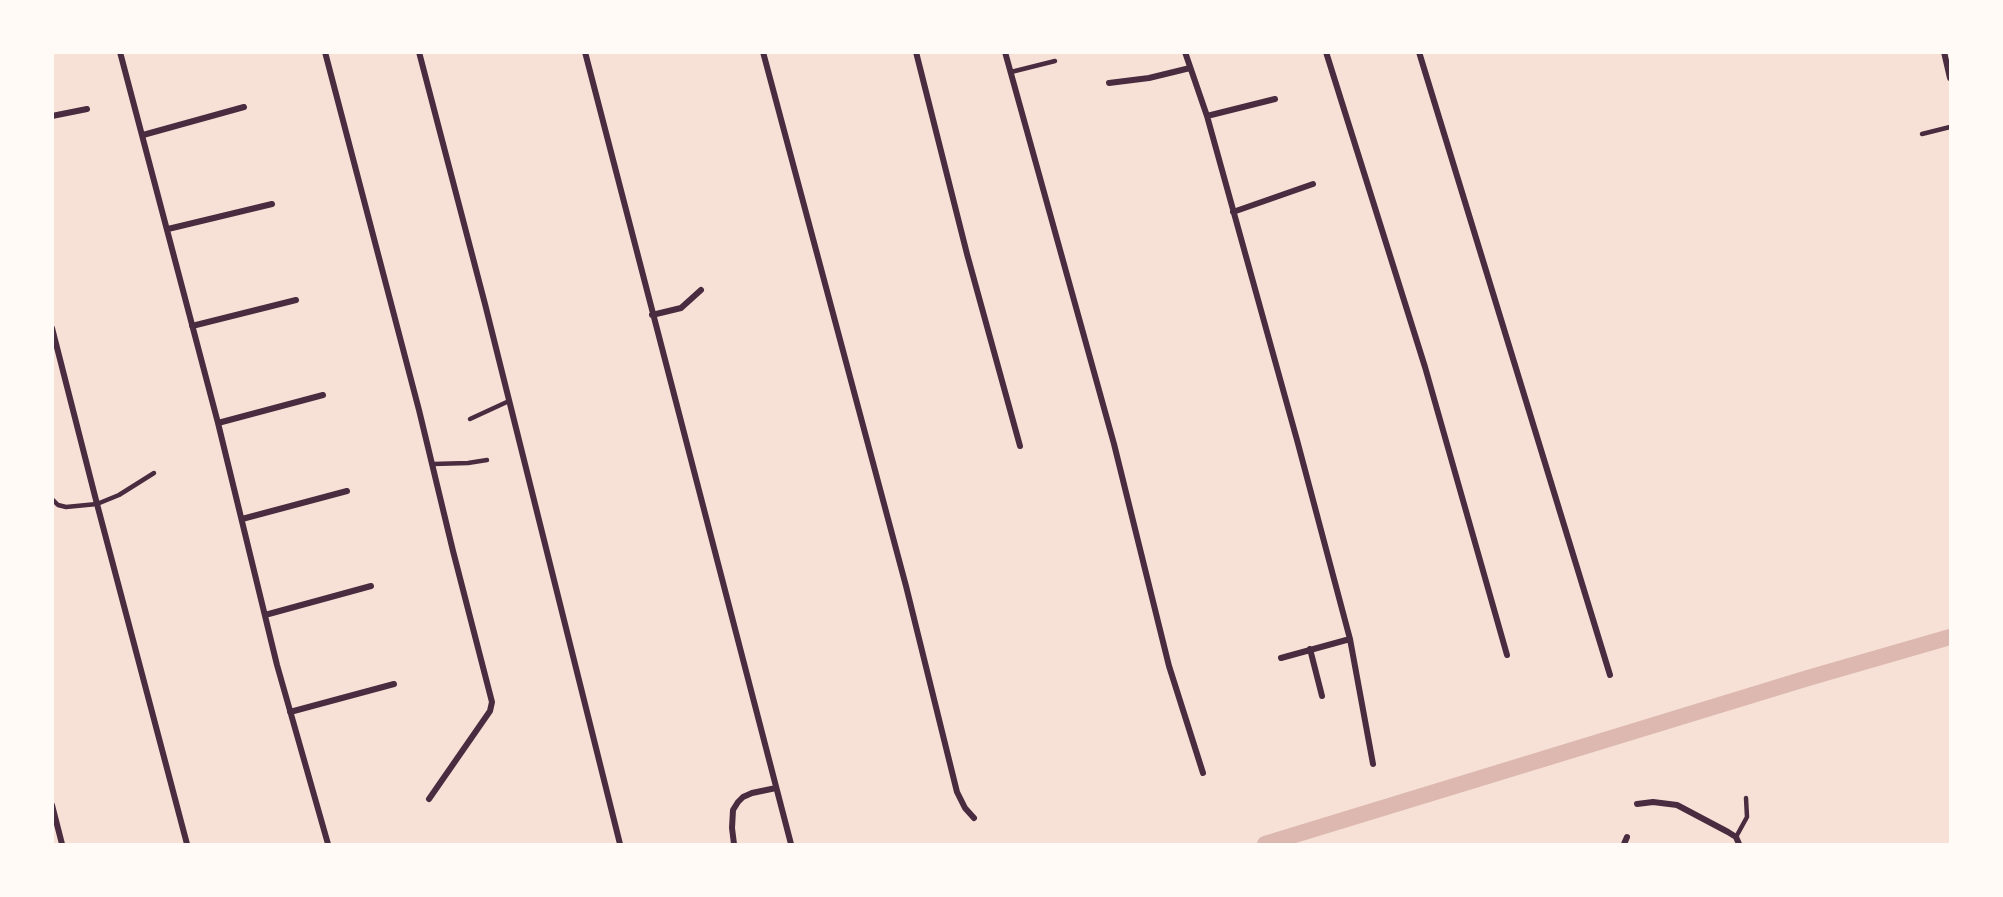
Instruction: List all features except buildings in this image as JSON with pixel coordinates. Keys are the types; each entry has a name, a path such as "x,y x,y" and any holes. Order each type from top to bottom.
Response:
{"street":[{"path":"120,52 218,423 290,712 328,844"},
{"path":"325,52 433,464 492,702 490,711 429,799"},
{"path":"419,52 620,844"},
{"path":"585,52 791,844"},
{"path":"763,52 900,563 957,792 965,808 974,818"},
{"path":"916,52 967,254 1020,446"},
{"path":"1005,52 1114,444 1169,666 1203,773"},
{"path":"1185,52 1207,116 1350,639 1373,764"},
{"path":"1326,52 1425,368 1507,655"},
{"path":"1419,52 1610,675"},
{"path":"1944,52 1950,78"},
{"path":"1109,83 1149,78 1190,68"},
{"path":"1207,116 1275,99"},
{"path":"142,135 244,107"},
{"path":"52,116 87,109"},
{"path":"1233,212 1313,184"},
{"path":"168,229 272,204"},
{"path":"652,315 681,308 701,290"},
{"path":"192,326 297,300"},
{"path":"52,328 187,844"},
{"path":"218,423 323,395"},
{"path":"242,519 347,491"},
{"path":"265,615 371,586"},
{"path":"1281,658 1350,639"},
{"path":"1310,649 1322,696"},
{"path":"290,712 394,684"},
{"path":"734,844 733,810 738,802 752,793 776,788"},
{"path":"1637,804 1653,802 1677,805 1736,837 1739,844"},
{"path":"52,805 62,844"},
{"path":"1624,844 1627,837"}],"lane":[{"path":"1011,72 1055,61"},
{"path":"1922,134 1950,128"},
{"path":"470,419 509,401"},
{"path":"433,464 468,464 487,460"},
{"path":"52,499 58,505 66,507 97,504 119,495 154,473"},
{"path":"1736,837 1747,817 1746,798"}],"waterway":[{"path":"1265,844 1808,678 1950,637"}]}
